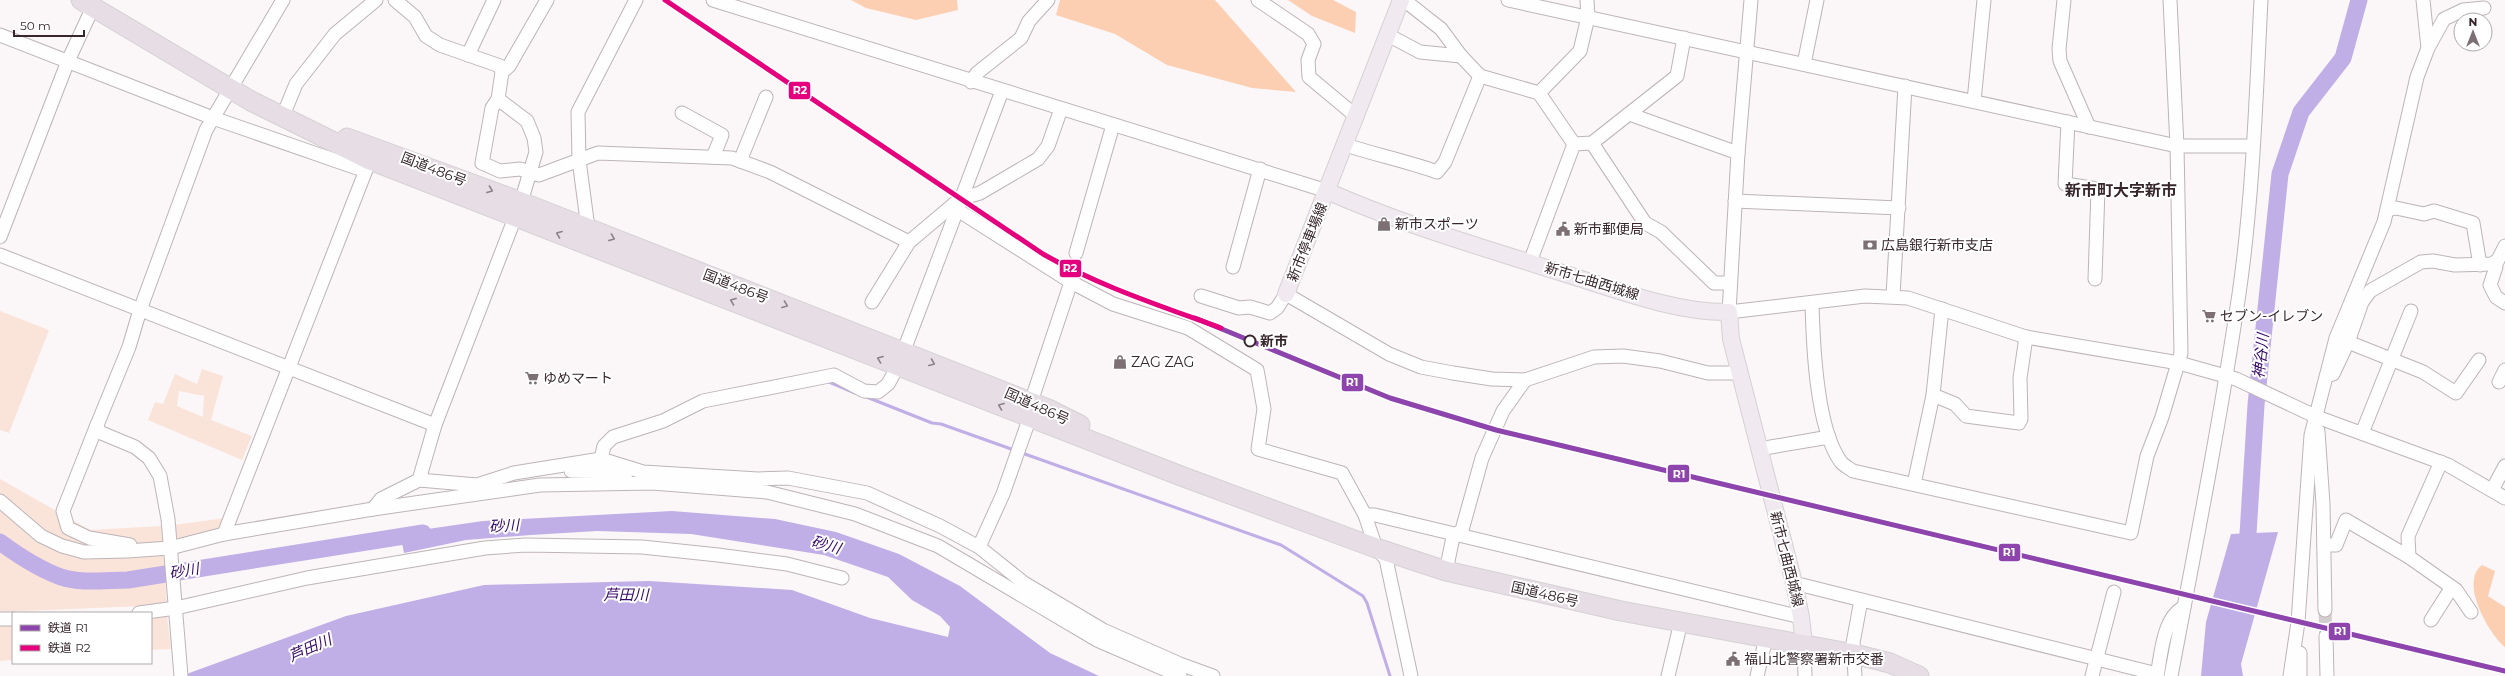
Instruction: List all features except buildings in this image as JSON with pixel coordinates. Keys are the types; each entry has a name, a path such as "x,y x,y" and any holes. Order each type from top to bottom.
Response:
{"highway":[{"name":"国道486号","path":"87,3 282,118 1030,410 1180,476 1376,548 1446,571 1621,611 1854,654 1890,663 1919,676"},
{"name":"国道486号","path":"518,210 588,228 901,359"}],"main road":[{"path":"1328,191 1402,0"},
{"name":"新市七曲西城線","path":"1328,191 1375,212 1530,262 1686,308 1710,312 1729,312 1731,339 1802,617 1804,645"},
{"name":"新市停車場線","path":"1286,294 1328,191"}],"street":[{"path":"170,552 89,538 68,528 62,511 129,347 140,310 206,130 229,88 283,0"},
{"path":"282,118 296,84 336,34 376,0"},
{"path":"395,0 415,17 426,36 440,45 500,66 502,72 498,99 492,108 482,163 500,171 520,169 539,174 598,153 732,158 770,172 909,242"},
{"path":"468,55 494,0"},
{"path":"502,72 509,66 547,0"},
{"path":"588,228 578,160 578,112 636,0"},
{"path":"713,0 971,82 1328,191"},
{"path":"971,82 977,73 1021,38 1028,21 1048,0"},
{"path":"1258,0 1308,34 1314,44 1308,60 1309,77 1357,117"},
{"path":"1402,0 1441,29 1461,56 1480,76 1539,93 1574,144"},
{"path":"1508,0 1527,2 1588,17 2177,146 2253,146"},
{"path":"1539,93 1580,51 1588,17 1587,0"},
{"path":"1751,0 1745,51 1729,312 1865,296 1893,296 1908,298 2026,337 2178,363 2231,377 2317,418 2427,455 2505,498"},
{"path":"1804,64 1817,0"},
{"path":"1974,101 1984,0"},
{"path":"2064,0 2059,49 2060,61 2089,127"},
{"path":"1812,303 1814,358 1829,436 1841,462 1853,470 2131,533 2147,456 2162,417 2173,372 2178,363 2181,314 2177,146 2170,0"},
{"path":"2171,676 2218,427 2231,377 2253,146 2261,0"},
{"path":"2423,0 2428,48"},
{"path":"0,237 68,61 87,3"},
{"path":"2290,676 2295,640 2311,435 2317,418 2325,376 2336,338 2384,222 2417,77 2428,48 2444,19 2463,10 2484,8"},
{"path":"0,35 213,118 357,168 372,153"},
{"path":"1388,35 1420,52 1461,56"},
{"path":"1574,144 1592,143 1677,76 1684,38"},
{"path":"1346,145 1386,158 1399,158 1437,172 1445,162 1480,76"},
{"path":"1893,296 1905,86"},
{"path":"601,459 604,446 613,437 663,421 703,401 834,375 864,392 878,392 888,384 901,359 958,204 1002,91"},
{"path":"740,161 766,97"},
{"path":"419,480 435,425 518,210 528,172 536,152 534,138 527,121 498,99"},
{"path":"872,302 909,242 958,204 1038,159 1048,146 1061,109"},
{"path":"682,113 722,135 713,157"},
{"path":"1628,114 1738,153"},
{"path":"2068,122 2066,184 2098,189 2095,279"},
{"path":"1076,253 1113,125"},
{"path":"1592,143 1645,223 1660,232 1714,284 1730,283"},
{"path":"1530,262 1574,144"},
{"path":"224,534 287,368 372,153"},
{"path":"1233,267 1260,169"},
{"path":"1735,201 1899,208"},
{"path":"958,204 1071,282 1113,304 1188,328 1257,370 1264,409 1258,449 1342,473 1365,515 1376,548 1386,559 1411,676"},
{"path":"2387,210 2396,208 2424,214 2434,212 2473,223 2480,265"},
{"path":"2325,376 2333,374 2348,342 2362,302 2370,291 2421,262 2433,261 2455,265 2480,265 2494,263 2498,260 2505,246"},
{"path":"0,255 435,425"},
{"path":"2494,263 2496,267 2490,286 2496,297 2505,303"},
{"path":"979,547 1003,494 1071,282"},
{"path":"1201,296 1239,308 1250,307 1270,312 1277,308 1286,294 1389,354 1421,367 1492,379 1525,380 1594,357 1616,356 1660,361 1708,373 1740,373"},
{"path":"1914,484 1933,395 1942,309"},
{"path":"2362,433 2390,358 2411,311"},
{"path":"1933,395 1955,404 1966,416 2019,423 2021,419 2020,378 2026,337"},
{"path":"2348,342 2423,372 2456,393 2479,360"},
{"path":"1446,571 1453,537 1462,530 1482,458 1503,410 1525,380"},
{"path":"2317,418 2324,545 2325,610"},
{"path":"97,425 99,432 135,447 149,458 160,476 168,520 181,676"},
{"path":"1760,449 1829,436"},
{"path":"373,509 381,500 419,480 480,489 514,474 601,459 643,472"},
{"path":"2409,557 2408,536 2441,462"},
{"path":"2492,490 2505,466"},
{"path":"514,474 579,470 643,472 758,479 788,478 867,493 940,526 979,547 1024,583 1103,630 1180,664 1212,676"},
{"path":"0,501 41,536 62,546 84,552 170,552 224,534 480,489 540,485 652,483 768,492 855,514 938,546 1096,640 1180,676"},
{"path":"1365,515 1375,515 1802,617"},
{"path":"2324,545 2336,545 2346,520 2409,557 2452,587 2471,612"},
{"path":"148,612 176,609 307,578 485,548 525,545 642,548 718,555 787,564 842,578"},
{"path":"1794,583 2157,675 2167,630 2176,611 2184,607"},
{"path":"2431,620 2452,587"},
{"path":"2092,676 2114,592"},
{"path":"1855,676 1853,643 1860,600"},
{"path":"0,619 12,619"},
{"path":"1668,676 1681,622"},
{"path":"2326,636 2327,676"},
{"path":"1757,676 1766,638"},
{"path":"2295,640 2299,644 2300,676"},
{"path":"1804,645 1805,676"}],"shaded area":[{"path":"851,0 957,0 958,10 916,20 866,8"},
{"path":"1060,0 1215,0 1296,92 1252,88 1167,65 1115,34 1056,15"},
{"path":"1288,0 1333,0 1356,12 1355,33 1312,16"},
{"path":"0,311 49,330 9,433 0,430"},
{"path":"202,369 223,376 211,420 252,436 242,460 148,420 155,402 163,404 175,374 197,384","holes":["179,391 204,396 203,417 177,406"]},
{"path":"0,479 90,530 161,526 167,605 0,612"},
{"path":"225,518 218,528 205,536 184,540 178,539 174,525"},
{"path":"2482,565 2495,571 2488,596 2505,607 2505,647 2491,631 2479,608 2475,595 2474,583 2476,573"},
{"path":"167,616 171,649 152,650 152,617"},
{"path":"0,624 12,624 12,660 0,661"}],"water":[{"name":"芦田川","path":"672,511 775,519 836,532 899,554 960,586 1050,653 1099,676 181,676 346,616 484,585 649,581 792,590 870,618 948,637 950,627 940,616 912,600 888,577 824,555 691,534 597,531 466,540 404,553 400,533 483,521"},
{"path":"2278,532 2241,664 2243,676 2201,676 2206,622 2231,534"}],"waterway":[{"name":"神谷川","path":"2242,556 2248,534 2256,405 2280,174 2301,112 2343,58 2359,0"},
{"path":"829,382 855,393"},
{"path":"864,396 932,423 941,424 1014,450"},
{"path":"1022,453 1281,545 1363,596 1367,603 1390,676"},
{"name":"砂川","path":"0,542 29,562 53,574 69,579 94,581 128,580 423,533"}],"tunnel":[{"path":"2325,610 2326,636"}],"rail line":[{"name":"R2","path":"665,0 1043,254 1108,286 1221,328"},
{"name":"R1","path":"1195,318 1390,398 1496,430 2505,671"}],"place":[{"name":"新市スポーツ","path":"1384,224"},
{"name":"新市郵便局","path":"1563,229"},
{"name":"広島銀行新市支店","path":"1870,245"},
{"name":"セブン-イレブン","path":"2209,316"},
{"name":"新市","path":"1250,341"},
{"name":"ZAG ZAG","path":"1120,362"},
{"name":"ゆめマート","path":"532,378"},
{"name":"福山北警察署新市交番","path":"1733,659"}],"district":[{"name":"新市町大字新市","path":"2121,190"}]}
